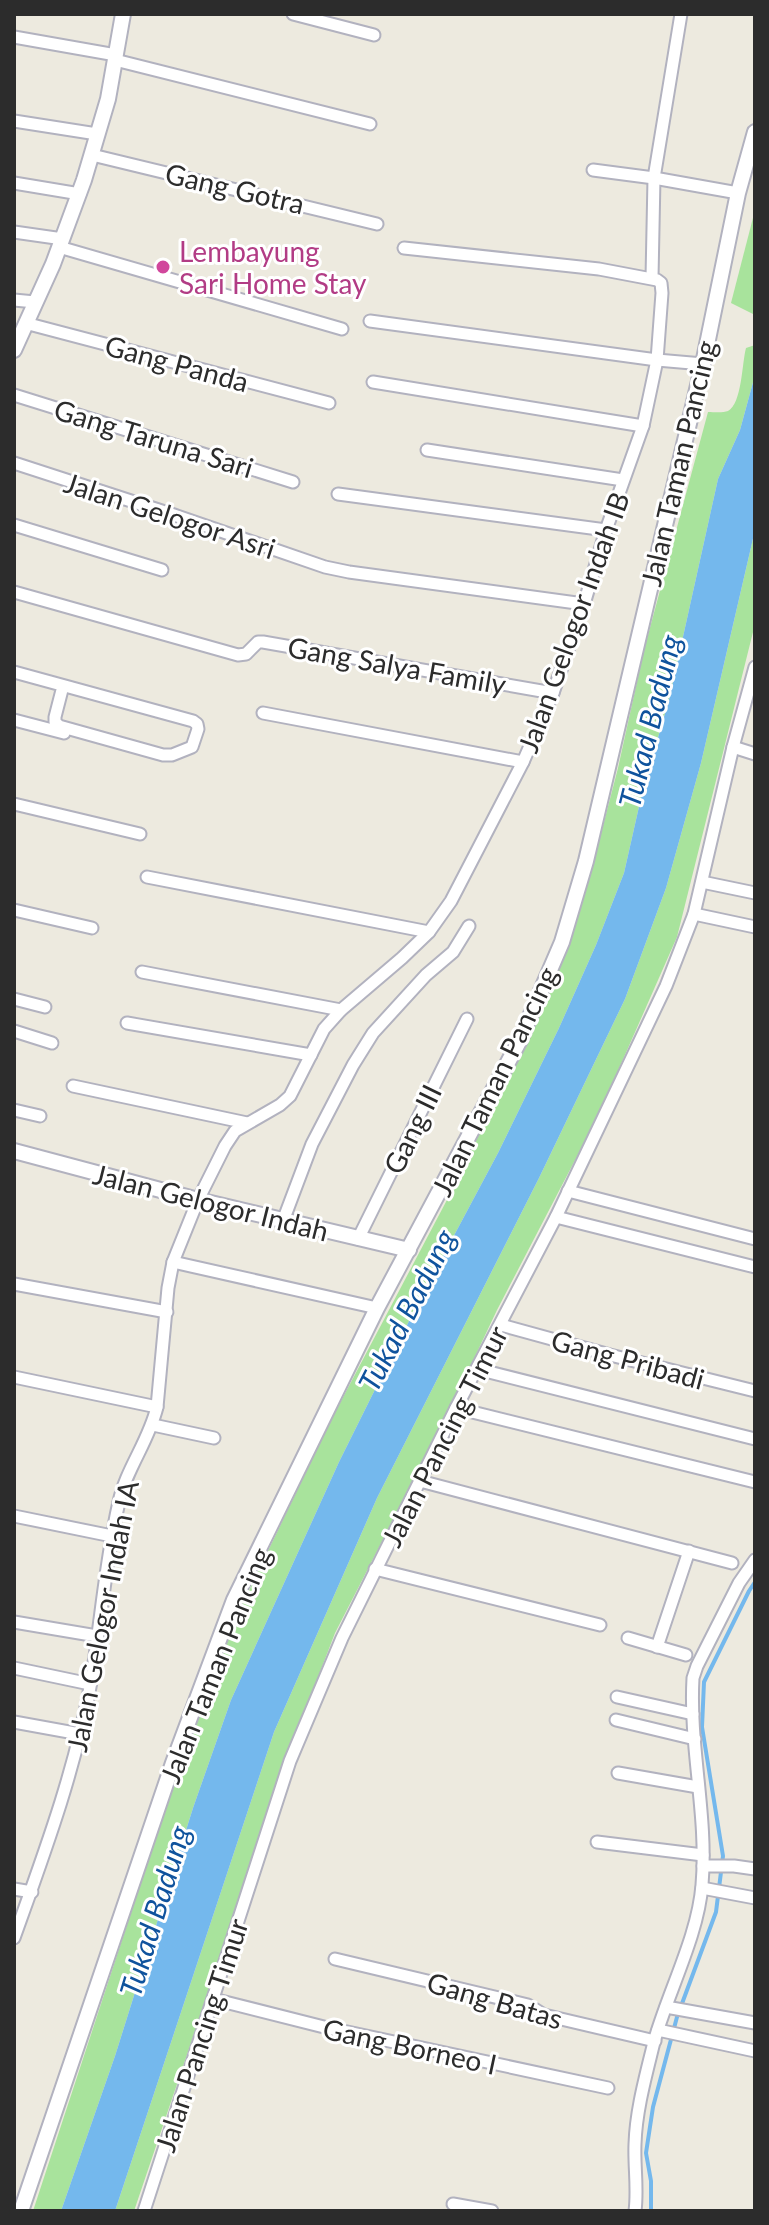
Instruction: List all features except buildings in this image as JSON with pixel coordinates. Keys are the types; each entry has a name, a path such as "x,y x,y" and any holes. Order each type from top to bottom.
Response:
{"street":[{"path":"293,14 374,35"},
{"name":"Jalan Gelogor Indah IB","path":"198,1200 235,1131 290,1096 324,1029 341,1010 429,932 451,901 523,762 553,693 643,426 657,360 662,287 652,278 654,178 681,14"},
{"path":"15,346 80,194 108,99 116,58 119,15"},
{"path":"14,37 116,58 370,124"},
{"path":"14,121 97,134"},
{"name":"Jalan Taman Pancing","path":"21,2211 173,1763 234,1600 377,1308 520,1040 562,942 586,861 703,364 738,193 755,132"},
{"name":"Gang Gotra","path":"92,155 377,224"},
{"path":"593,170 738,193"},
{"path":"14,183 80,194"},
{"path":"14,232 61,243 342,329"},
{"path":"404,248 599,269 652,278"},
{"path":"14,300 35,302"},
{"path":"370,321 703,364"},
{"name":"Gang Panda","path":"25,323 329,403"},
{"path":"373,382 643,426"},
{"name":"Gang Taruna Sari","path":"14,395 293,482"},
{"path":"427,450 623,480"},
{"name":"Jalan Gelogor Asri","path":"14,463 325,567 584,604"},
{"path":"338,494 606,530"},
{"path":"14,525 162,570"},
{"name":"Gang Salya Family","path":"14,592 238,655 246,654 258,642 263,642 553,693"},
{"name":"Jalan Pancing Timur","path":"144,2211 290,1761 342,1638 456,1408 556,1217 666,986 694,914 733,747 750,706 755,667"},
{"path":"14,672 193,721 198,729 192,747 163,755 59,726 55,717 63,686"},
{"path":"263,713 523,762"},
{"path":"14,720 155,759"},
{"path":"733,747 755,754"},
{"path":"14,804 140,834"},
{"path":"147,877 429,932"},
{"path":"702,882 755,893"},
{"path":"14,910 92,928"},
{"path":"694,914 755,927"},
{"path":"283,1221 312,1144 373,1033 426,975 453,952 469,926"},
{"path":"142,972 341,1010"},
{"path":"14,999 45,1007"},
{"name":"Gang III","path":"358,1239 467,1019"},
{"path":"127,1023 311,1055"},
{"path":"14,1031 52,1043"},
{"path":"73,1086 247,1123"},
{"path":"14,1110 40,1116"},
{"name":"Jalan Gelogor Indah","path":"14,1151 198,1200 409,1250"},
{"path":"568,1191 755,1239"},
{"name":"Jalan Gelogor Indah IA","path":"15,1930 31,1895 69,1780 90,1684 120,1498 129,1471 153,1425 173,1262 198,1200"},
{"path":"556,1217 755,1267"},
{"path":"173,1262 377,1308"},
{"path":"14,1284 167,1312"},
{"name":"Gang Pribadi","path":"501,1325 755,1391"},
{"path":"477,1369 755,1439"},
{"path":"14,1377 157,1407"},
{"path":"456,1408 755,1482"},
{"path":"153,1425 214,1438"},
{"path":"420,1481 732,1563"},
{"path":"14,1516 112,1536"},
{"path":"657,1647 689,1551"},
{"path":"635,2211 636,2128 705,1888 692,1689 697,1666 739,1583 755,1560"},
{"path":"375,1569 600,1625"},
{"path":"14,1622 97,1636"},
{"path":"628,1638 686,1655"},
{"path":"14,1668 90,1684"},
{"path":"617,1697 693,1714"},
{"path":"616,1720 695,1739"},
{"path":"14,1722 80,1734"},
{"path":"618,1773 698,1787"},
{"path":"597,1842 755,1869"},
{"path":"705,1888 755,1898"},
{"path":"14,1889 31,1895"},
{"path":"14,1896 31,1895"},
{"name":"Gang Batas","path":"335,1959 528,2005 544,2015 755,2051"},
{"name":"Gang Borneo I","path":"213,1999 324,2027 608,2088"},
{"path":"669,2007 755,2023"},
{"path":"453,2204 492,2211"}],"green space":[{"path":"755,210 755,315 731,303"},
{"path":"755,345 755,375 740,430 718,479 669,700 643,789 624,873 559,1028 339,1462 231,1700 61,2211 33,2211 192,1727 229,1632 331,1420 458,1179 558,966 590,876 644,650 708,412 726,412 733,407 739,392 746,348"},
{"path":"755,530 755,624 677,937 598,1116 335,1633 292,1745 134,2211 115,2211 274,1732 377,1498 539,1178 625,999 666,888 701,763"}],"water":[{"name":"Tukad Badung","path":"755,375 755,530 701,763 666,888 625,999 539,1178 377,1498 274,1732 115,2211 61,2211 231,1700 339,1462 559,1028 624,873 643,789 669,700 718,479 740,430"}],"waterway":[{"path":"651,2211 651,2181 646,2153 653,2107 677,2017 716,1912 723,1856 702,1727 704,1682 755,1582"}],"place":[{"name":"Lembayung Sari Home Stay","path":"163,267"}]}
